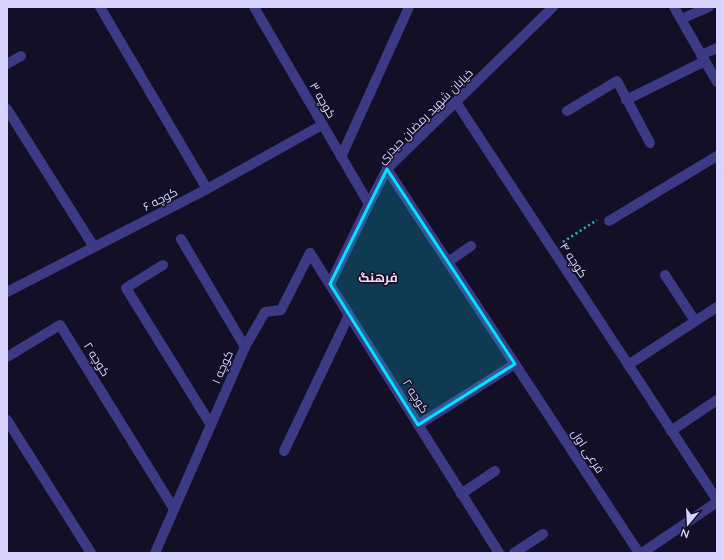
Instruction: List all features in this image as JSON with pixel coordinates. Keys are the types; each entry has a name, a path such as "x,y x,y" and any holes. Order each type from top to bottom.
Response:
{"street":[{"path":"100,7 207,189"},
{"name":"کوچه ۳","path":"255,7 368,204"},
{"path":"341,157 409,7"},
{"name":"خیابان شهید رمضان حیدری","path":"330,284 368,204 387,169 553,7"},
{"path":"674,7 717,82"},
{"path":"681,19 709,7"},
{"path":"626,100 703,58 717,48"},
{"path":"7,64 20,56"},
{"path":"567,111 617,81 650,143"},
{"name":"کوچه ۴","path":"456,102 717,501"},
{"path":"7,108 94,247"},
{"name":"کوچه ۶","path":"7,292 207,189 322,125"},
{"path":"609,221 717,156"},
{"path":"387,169 515,364 418,425"},
{"path":"181,239 245,347"},
{"path":"448,262 471,246"},
{"name":"کوچه ۲","path":"310,253 499,553"},
{"name":"کوچه ۱","path":"174,509 245,347 265,312 281,310 310,253"},
{"path":"163,265 126,288 211,425"},
{"path":"666,275 695,322"},
{"path":"628,365 717,307"},
{"path":"284,451 349,314"},
{"name":"کوچه ۲","path":"7,357 60,325 174,509"},
{"name":"فرعی اول","path":"515,364 640,553"},
{"path":"671,431 717,400"},
{"path":"7,420 91,553"},
{"path":"462,494 495,471"},
{"path":"640,553 717,501"},
{"path":"155,553 174,509"},
{"path":"514,553 543,534"}],"path":[{"path":"552,249 604,215 609,221"}],"highlighted area":[{"path":"387,169 515,364 418,425 330,284"}],"district":[{"name":"فرهنگ","path":"378,277"}]}
